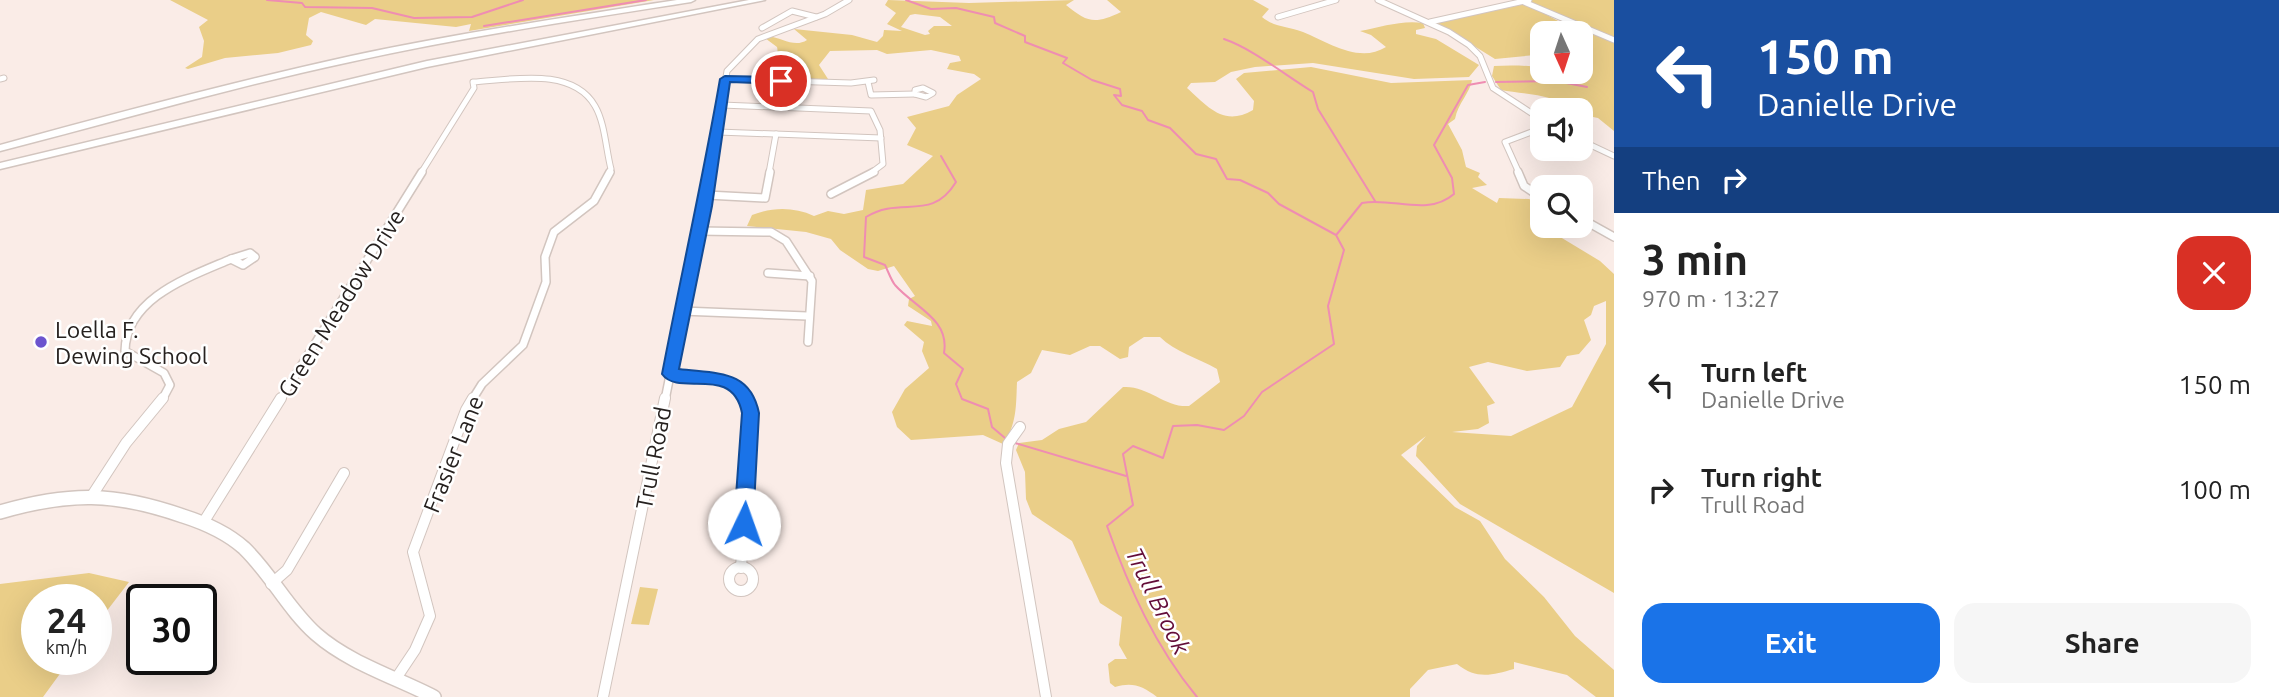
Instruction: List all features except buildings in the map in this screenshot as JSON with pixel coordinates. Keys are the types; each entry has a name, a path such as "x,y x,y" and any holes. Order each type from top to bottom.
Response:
{"highway":[{"path":"0,148 173,101 330,64 476,35 691,0"},
{"path":"0,166 427,64 761,0"}],"main road":[{"path":"0,512 38,500 93,494 132,498 203,523 234,540 293,613 320,637 434,697"}],"street":[{"name":"Trull Road","path":"603,697 707,195 729,67 755,41 816,17 849,0"},
{"path":"1278,18 1336,0"},
{"path":"1378,0 1429,22 1469,46 1480,56 1493,88 1530,112"},
{"path":"1429,22 1527,1 1614,40"},
{"path":"762,28 793,9 802,9 816,17"},
{"name":"Frasier Lane","path":"397,677 415,650 430,616 428,600 413,552 466,410 482,384 511,360 526,338 546,282 545,257 554,232 594,201 611,169 596,107 586,94 547,77 473,82"},
{"path":"725,79 871,81 871,95 915,94"},
{"name":"Green Meadow Drive","path":"203,523 474,88 473,82"},
{"path":"722,104 871,111 881,138 883,164 831,194"},
{"path":"719,132 881,138"},
{"path":"1530,133 1505,142 1524,186 1530,190"},
{"path":"707,195 765,198 776,134"},
{"path":"1593,146 1614,155"},
{"path":"1593,225 1614,237"},
{"path":"698,231 773,233 786,241 810,276 808,341"},
{"path":"93,494 126,443 162,400 170,384 164,373 125,351 123,342 127,329 149,303 170,286 230,260"},
{"path":"768,273 810,276"},
{"path":"682,310 807,316"},
{"path":"670,374 728,381 740,388 749,402 741,568"},
{"path":"1020,426 1008,444 1006,463 1046,697"},
{"path":"271,584 287,570 344,473"}],"shaded area":[{"path":"170,0 654,0 469,31 471,24 456,27 375,19 366,25 321,12 309,18 306,35 313,41 311,45 278,53 225,58 188,69 185,68 202,57 204,41 199,27 208,20"},
{"path":"888,0 969,3 1074,0 1066,5 1086,18 1097,20 1121,12 1107,0 1253,0 1269,9 1262,17 1272,23 1354,52 1376,52 1386,47 1371,35 1360,31 1399,23 1423,23 1425,28 1416,30 1416,34 1436,39 1479,65 1469,77 1414,79 1313,63 1255,67 1231,72 1215,82 1191,83 1187,88 1217,113 1233,116 1253,110 1254,101 1236,79 1244,73 1311,67 1391,83 1472,80 1455,119 1448,124 1462,150 1466,167 1480,173 1478,177 1487,185 1472,188 1497,203 1499,198 1530,199 1530,238 1562,238 1600,261 1614,274 1614,593 1460,504 1416,456 1417,446 1426,436 1401,455 1455,507 1480,521 1505,559 1544,597 1575,636 1614,670 1614,697 1596,697 1567,675 1514,662 1514,669 1492,674 1471,672 1457,664 1428,670 1410,689 1410,697 1157,697 1137,686 1115,687 1110,683 1108,664 1115,659 1127,659 1119,645 1122,617 1100,603 1072,541 1032,514 1026,499 1025,472 1016,450 1019,443 1042,440 1059,429 1086,422 1123,387 1140,389 1172,404 1189,406 1220,382 1217,369 1180,351 1160,337 1144,337 1129,347 1128,357 1120,359 1100,346 1090,346 1070,355 1042,350 1031,373 1017,382 1013,422 1003,444 983,435 911,440 897,427 892,412 905,389 929,368 922,351 924,342 904,325 907,321 932,326 931,321 908,306 909,299 915,296 894,266 878,271 868,269 840,250 831,239 806,232 747,226 752,215 776,209 799,211 814,216 828,211 844,214 863,210 866,190 903,184 933,156 907,145 916,128 907,117 949,106 957,95 981,79 974,74 947,69 950,63 961,61 959,56 931,50 887,54 877,50 830,51 819,65 828,79 822,80 800,75 786,68 778,58 777,47 765,38 768,36 798,43 807,40 794,29 852,35 877,42 883,36 884,30 902,31 887,24 896,13 885,5","holes":["910,15 940,17 952,26 934,26 928,31 930,34 925,35 901,27","1606,301 1606,344 1572,407 1511,436 1452,432 1478,429 1489,423 1487,406 1495,403 1469,367 1488,362 1527,371 1560,367 1567,356 1579,354 1591,340 1584,320 1591,315 1594,306"]},
{"path":"1526,0 1614,0 1614,39 1593,30 1593,21 1574,21 1533,3 1527,4 1558,21 1530,21 1530,56 1495,59 1437,23 1525,4"},
{"path":"1593,35 1614,41 1614,131 1593,117 1593,98 1546,98 1501,90 1492,76 1494,66 1530,67 1530,84 1593,84"},
{"path":"89,573 129,582 112,604 112,584 21,584 21,675 59,675 43,697 0,697 0,584"},
{"path":"640,587 658,589 649,625 631,624"}],"waterway":[{"path":"267,0 302,3 305,7 372,8 414,18 472,17 523,0"},
{"path":"484,26 646,0"},
{"name":"Trull Brook","path":"906,0 931,9 956,8 994,17 995,23 1025,36 1025,42 1067,58 1063,63 1092,80 1120,89 1121,96 1114,95 1122,105 1142,111 1148,120 1170,128 1196,154 1216,159 1227,179 1240,180 1268,193 1279,204 1336,235 1344,250 1328,306 1334,344 1262,392 1244,416 1224,430 1197,425 1173,426 1163,458 1133,446 1123,454 1133,505 1107,526 1144,616 1168,657 1197,697"},
{"path":"1224,39 1258,56 1313,92 1318,109 1375,201"},
{"path":"1496,82 1556,81 1587,87"},
{"path":"1337,234 1362,203 1433,204 1454,194 1452,178 1434,145 1468,85 1485,82"},
{"path":"941,156 956,182 936,202 891,208 866,217 864,257 885,265 895,285 936,322 942,331 944,353 963,369 956,384 962,399 988,409 992,427 1005,438"},
{"path":"1015,443 1126,476"}],"place":[{"name":"Loella F. Dewing School","path":"41,342"}],"route":[{"path":"744,524 751,413 748,398 740,388 728,381 670,374 691,262 705,206 725,79 781,81"}]}
